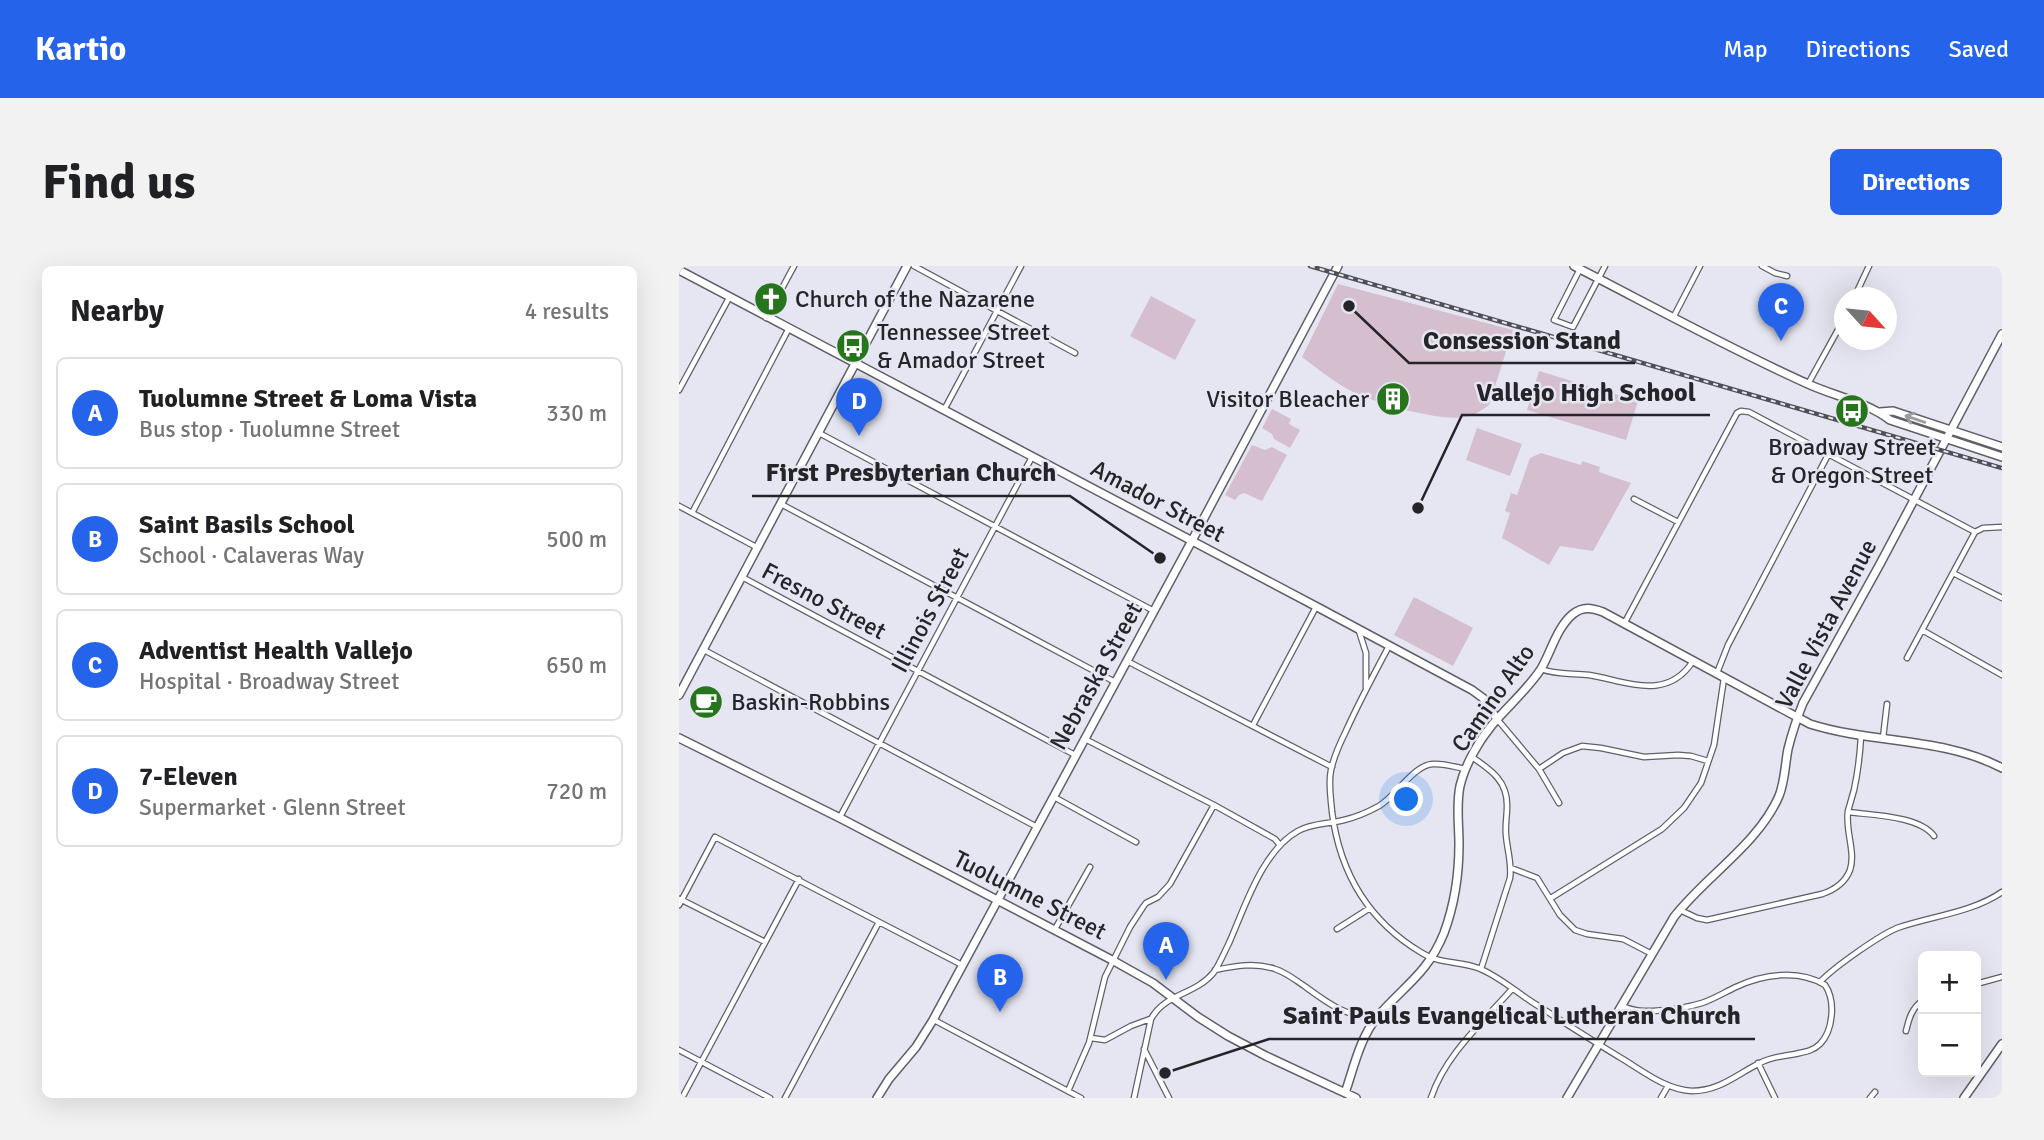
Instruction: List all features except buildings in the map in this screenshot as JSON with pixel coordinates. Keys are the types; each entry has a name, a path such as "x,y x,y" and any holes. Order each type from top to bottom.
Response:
{"street":[{"path":"766,318 794,266"},
{"path":"679,695 907,266"},
{"path":"914,266 1075,353"},
{"path":"944,411 1021,266"},
{"name":"Nebraska Street","path":"877,1098 933,1020 1338,266"},
{"path":"1605,266 1598,278 1573,327 1554,320 1577,267 1598,278 1673,318 1808,384 1879,412 1890,420 2002,457"},
{"path":"1673,318 1700,266"},
{"path":"1762,266 1787,276"},
{"path":"1859,287 1869,266"},
{"name":"Amador Street","path":"679,270 788,330 1358,628 1478,694 1497,719"},
{"path":"679,390 729,298"},
{"path":"692,513 788,330"},
{"name":"Valle Vista Avenue","path":"1567,1098 1679,910 1738,852 1774,806 1782,786 1788,749 1803,703 2002,334"},
{"path":"1808,384 1834,337"},
{"path":"1975,532 1746,411 1737,413 1625,624 1810,724 1834,732 1968,754 2002,768"},
{"path":"1879,412 1893,411 2002,447"},
{"path":"818,433 1154,611"},
{"path":"1551,898 1671,821 1684,808 1701,783 1718,724 1720,676 1728,645 1829,453"},
{"name":"Illinois Street","path":"840,818 1032,457"},
{"path":"1634,499 1678,523"},
{"path":"781,504 1115,682"},
{"path":"679,506 758,548"},
{"path":"1907,658 1975,532 1983,528 2002,527"},
{"path":"1953,573 2002,598"},
{"name":"Fresno Street","path":"742,577 1075,755"},
{"path":"1253,725 1317,606"},
{"name":"Camino Alto","path":"1345,1093 1359,1050 1377,1017 1410,985 1432,958 1444,934 1455,890 1459,848 1458,797 1472,757 1490,727 1521,695 1541,669 1572,615 1587,608 1603,612 1625,624"},
{"path":"1358,628 1366,653 1366,688"},
{"path":"1922,629 2002,675"},
{"path":"1389,646 1337,751 1332,767 1330,792 1333,822 1349,878 1370,908 1395,935 1432,958 1481,969 1668,1086 1692,1091 1710,1089 1725,1083 1758,1063 1772,1058 1812,1050 1825,1037 1831,1016 1831,996 1825,985 1802,977 1771,976 1739,985 1700,1004 1669,1010 1639,1012 1622,1006"},
{"path":"703,650 1037,827"},
{"path":"1126,661 1332,767"},
{"path":"1541,669 1549,673 1578,674 1653,686 1676,677 1693,661"},
{"path":"1883,739 1887,704"},
{"path":"1497,719 1539,769 1559,803"},
{"path":"1679,910 1707,920 1822,894 1836,888 1847,876 1852,862 1848,812 1860,760 1861,736"},
{"name":"Tuolumne Street","path":"679,738 840,818 1112,960 1153,983 1198,1017 1240,1043 1356,1098"},
{"path":"1084,739 1214,804 1275,839 1279,844"},
{"path":"1539,769 1563,753 1582,746 1601,747 1644,757 1678,755 1709,761"},
{"path":"1472,757 1492,771 1504,786 1507,799 1506,837 1511,868 1481,969"},
{"path":"1134,1098 1151,1019 1162,1004 1202,984 1215,970 1265,864 1279,844 1308,827 1357,816 1385,802 1424,766 1432,764 1466,769"},
{"path":"1053,796 1136,842"},
{"path":"1067,1091 1091,1038 1105,977 1112,960 1143,907 1158,897 1170,884 1214,804"},
{"path":"1848,812 1905,820 1929,828 1934,836"},
{"path":"765,942 680,901 715,837 962,965"},
{"path":"1055,930 1090,867"},
{"path":"1511,868 1537,878 1560,915 1575,930 1623,939 1652,954"},
{"path":"682,1098 799,879"},
{"path":"1820,982 1879,937 1896,928 1980,904 2002,892"},
{"path":"1337,929 1370,908"},
{"path":"785,1098 879,922"},
{"path":"1215,970 1253,965 1274,968 1347,1014 1377,1017"},
{"path":"1981,983 2002,978"},
{"path":"1431,1098 1447,1064 1512,989"},
{"path":"1906,1031 1910,1016 1918,1004"},
{"path":"1091,1038 1105,1040 1151,1019"},
{"path":"933,1020 1081,1098"},
{"path":"1964,1098 2002,1044"},
{"path":"1144,1048 1169,1098"},
{"path":"679,1049 769,1098"},
{"path":"1758,1063 1775,1098"},
{"path":"1661,1098 1668,1086"},
{"path":"1870,1098 1875,1092"}],"shaded area":[{"path":"1338,284 1513,330 1489,405 1473,415 1459,418 1410,411 1351,391 1302,357"},
{"path":"1151,296 1196,320 1175,360 1130,336"},
{"path":"1539,371 1638,401 1626,440 1527,410"},
{"path":"1272,409 1291,419 1289,424 1300,430 1290,448 1262,428"},
{"path":"1477,428 1522,444 1510,476 1466,460"},
{"path":"1252,445 1265,450 1272,447 1287,455 1262,501 1244,493 1235,500 1225,495"},
{"path":"1541,453 1581,465 1582,461 1600,467 1599,472 1631,483 1593,551 1560,546 1549,565 1502,538 1510,513 1505,511 1511,493 1517,495 1530,458"},
{"path":"1414,597 1473,628 1453,666 1394,635"}],"railway":[{"path":"1310,266 2002,468"}],"place":[{"name":"Church of the Nazarene","path":"771,299"},
{"name":"Consession Stand","path":"1349,306"},
{"name":"Adventist Health Vallejo","path":"1781,341"},
{"name":"Tennessee Street & Amador Street","path":"853,346"},
{"name":"Visitor Bleacher","path":"1393,399"},
{"name":"Broadway Street & Oregon Street","path":"1852,411"},
{"name":"7-Eleven","path":"859,436"},
{"name":"Vallejo High School","path":"1418,508"},
{"name":"First Presbyterian Church","path":"1160,558"},
{"name":"Baskin-Robbins","path":"706,702"},
{"name":"Tuolumne Street & Loma Vista","path":"1166,980"},
{"name":"Saint Basils School","path":"1000,1012"},
{"name":"Saint Pauls Evangelical Lutheran Church","path":"1165,1073"}]}
